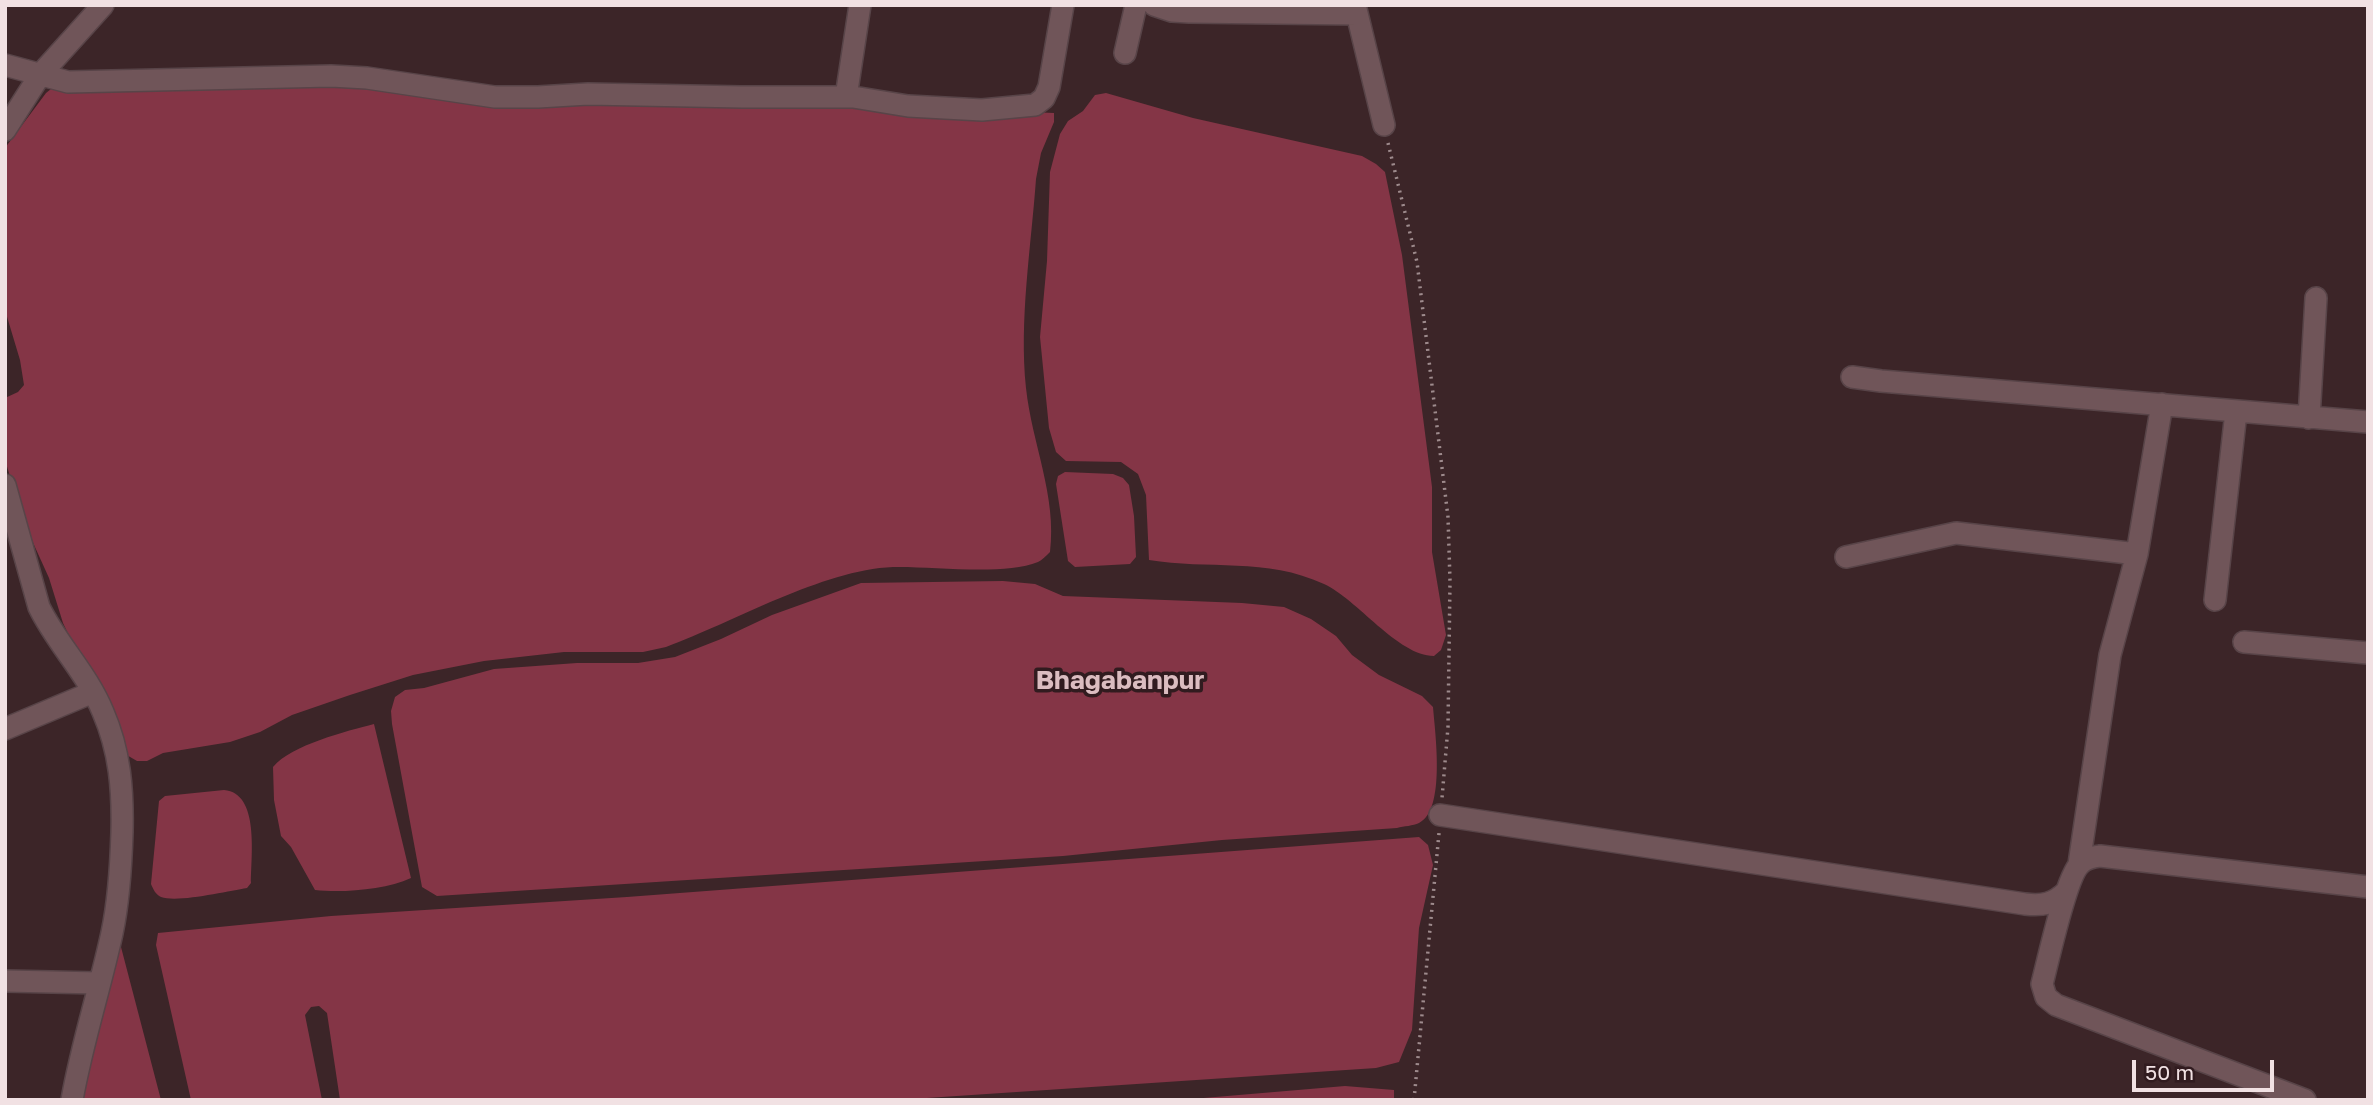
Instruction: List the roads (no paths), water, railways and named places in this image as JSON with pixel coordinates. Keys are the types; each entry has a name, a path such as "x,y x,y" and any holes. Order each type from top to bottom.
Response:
{"street":[{"path":"5,130 40,75 103,5"},
{"path":"846,97 860,5"},
{"path":"5,65 68,82 331,76 517,97 588,94 846,97 908,106 982,110 1035,105 1044,98 1049,87 1063,5"},
{"path":"1125,53 1136,5"},
{"path":"1154,5 1189,12 1356,9 1384,125"},
{"path":"2309,418 2316,298"},
{"path":"1852,377 2368,422"},
{"path":"2162,404 2137,554 2110,655 2079,864 2066,892 2042,984 2046,997 2056,1005 2305,1100"},
{"path":"2215,600 2236,412"},
{"path":"5,485 12,532 39,607 103,710 121,772 123,805 117,901 72,1100"},
{"path":"1846,558 1956,533 2137,554"},
{"path":"2245,642 2368,653"},
{"path":"5,729 93,692"},
{"path":"1440,815 2041,906 2056,901 2066,892"},
{"path":"2079,864 2090,858 2115,856 2368,887"},
{"path":"5,981 99,983"}],"district":[{"name":"Bhagabanpur","path":"1120,681"}]}
